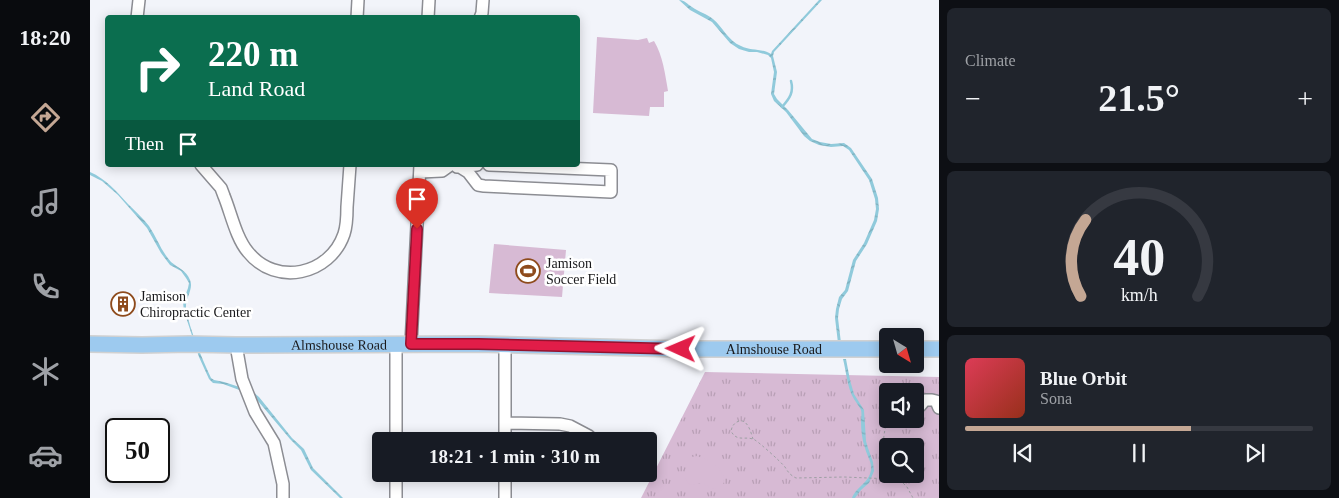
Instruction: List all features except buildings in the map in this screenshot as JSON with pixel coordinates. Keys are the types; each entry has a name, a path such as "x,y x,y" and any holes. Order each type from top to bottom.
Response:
{"main road":[{"name":"Almshouse Road","path":"90,344 403,344 681,349 879,349"},
{"path":"924,349 939,349"}],"street":[{"path":"137,15 139,0"},
{"path":"357,15 358,0"},
{"path":"428,15 429,0"},
{"path":"481,15 483,0"},
{"path":"204,167 221,188 240,241 249,254 270,269 291,273 310,269 322,263 330,257 340,242 345,232 347,221 350,167"},
{"path":"397,432 420,169 442,171 452,167"},
{"path":"456,167 468,172 478,185 484,186 611,192 611,170 538,167"},
{"path":"236,345 242,379 255,412 274,443 283,484 283,498"},
{"path":"505,345 505,432"},
{"path":"924,401 932,400 936,402 939,408"},
{"path":"505,423 560,424 582,432"},
{"path":"396,482 396,498"},
{"path":"504,498 505,482"}],"path":[{"path":"753,439 736,438 731,431 732,426 740,421 744,421 753,439 784,466 791,476 796,478 879,478"},
{"path":"903,483 913,498"}],"green space":[{"path":"597,37 638,40 647,38 649,43 654,41 662,59 668,91 664,92 664,107 650,107 649,116 593,113"},
{"name":"Jamison Soccer Field","path":"494,244 566,250 562,297 489,293"},
{"path":"705,372 939,377 939,498 641,498 649,482 657,482 657,466"},
{"path":"697,456 710,461 718,467 723,475 724,482 722,486 716,489 710,488 703,483 691,485 688,483 685,475 687,462 692,457"}],"water":[{"path":"679,0 684,1 713,19 736,44 744,48 771,54 819,0 822,0 774,52 773,56 777,72 774,94 812,139 831,144 844,143 851,148 872,179 878,198 877,221 867,244 856,261 848,291 842,299 839,309 838,318 841,343 838,343 835,318 839,297 845,290 853,260 864,243 874,220 876,209 869,180 849,150 843,146 831,147 810,141 786,112 774,101 771,94 774,72 771,58 768,55 739,49 730,43 712,22 690,10"},
{"path":"90,172 111,186 142,217 171,262 184,271 188,277 191,287 186,309 190,326 211,378 252,391 259,397 292,438 304,449 313,468 343,498 340,498 311,470 301,450 253,395 223,384 213,383 209,379 199,357 184,311 183,302 189,283 181,271 170,265 147,228 118,195 102,181 90,175"},
{"path":"843,359 846,359 854,394 864,410 866,441 874,471 869,483 855,498 852,498 868,478 871,467 862,438 861,410 850,389"}],"waterway":[{"path":"782,107 791,95 791,81"}],"place":[{"name":"Jamison Soccer Field","path":"528,271"},
{"name":"Jamison Chiropractic Center","path":"123,304"}],"route":[{"path":"417,229 411,344 681,349"}]}
